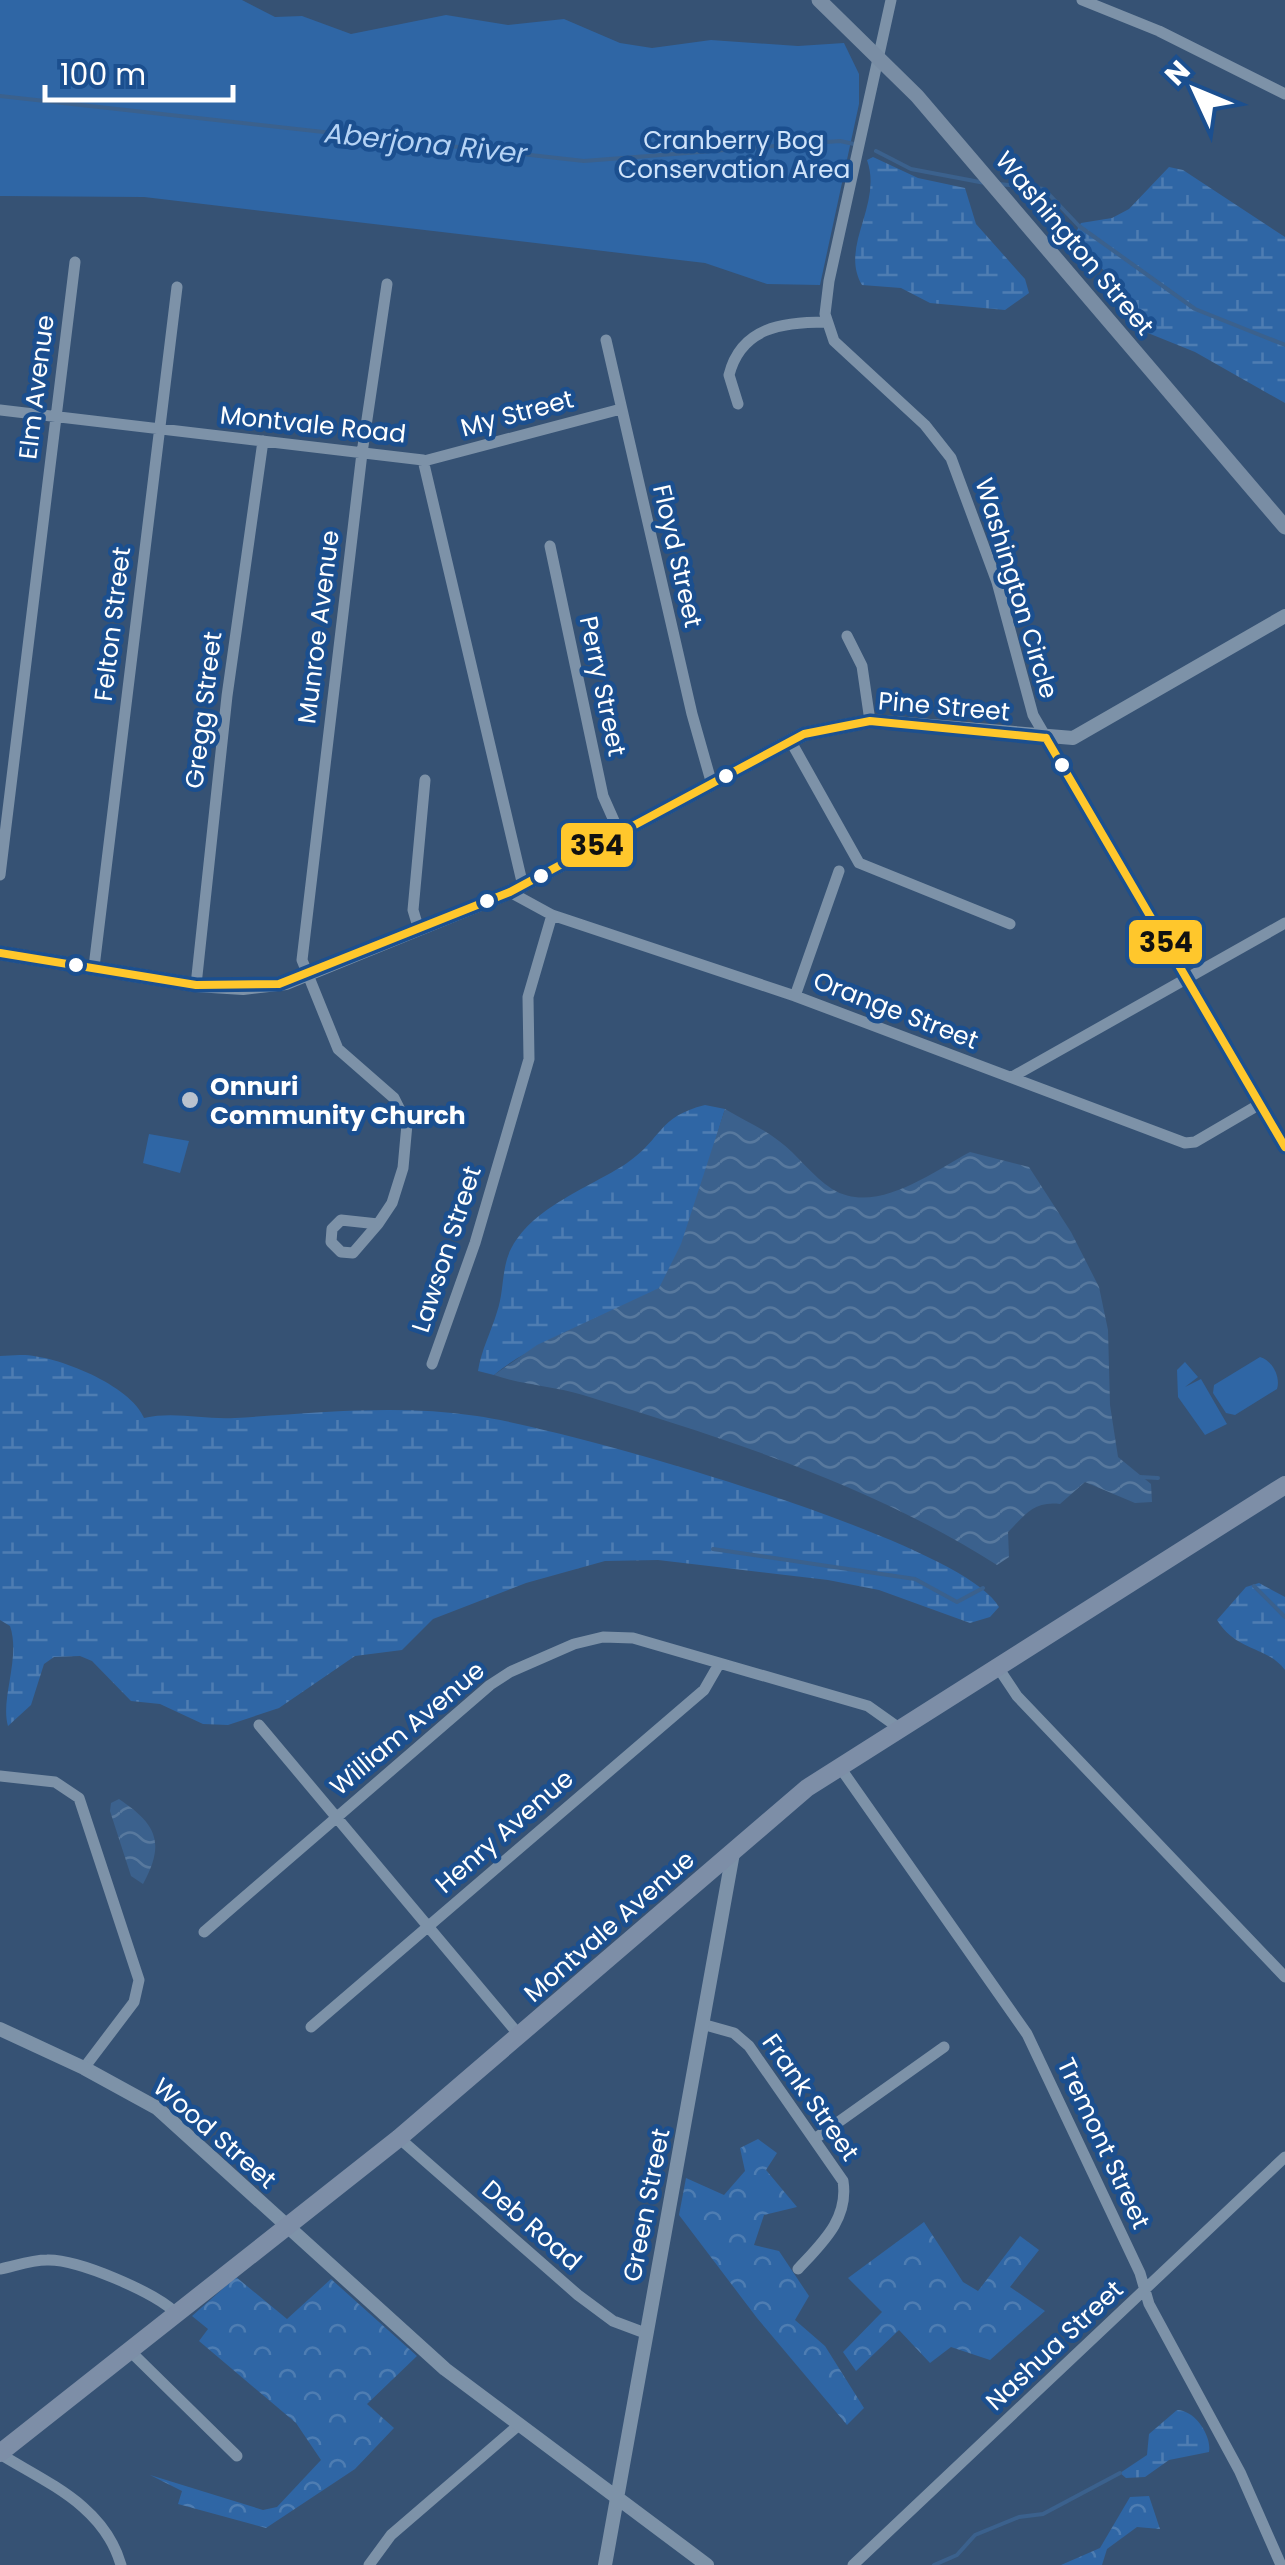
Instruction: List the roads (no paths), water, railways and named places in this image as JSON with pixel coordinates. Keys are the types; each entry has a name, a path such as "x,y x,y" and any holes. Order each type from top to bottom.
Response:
{"main road":[{"name":"Washington Street","path":"819,0 879,54 1285,526"},
{"name":"Montvale Avenue","path":"0,2453 399,2138 839,1766 1285,1484"}],"street":[{"path":"738,404 729,375 745,343 775,326 826,322 826,293 891,0"},
{"path":"1082,0 1159,31 1285,94"},
{"name":"Elm Avenue","path":"0,875 74,262"},
{"name":"Munroe Avenue","path":"306,976 302,957 362,453 388,284"},
{"name":"Felton Street","path":"94,967 177,287"},
{"name":"Washington Circle","path":"826,322 843,351 925,424 951,458 997,582 1032,713 1285,1146"},
{"name":"Floyd Street","path":"606,340 712,781"},
{"name":"Montvale Road","path":"0,410 424,461 516,889"},
{"name":"My Street","path":"424,461 621,410"},
{"name":"Gregg Street","path":"196,984 225,712 263,441"},
{"name":"Perry Street","path":"550,546 604,796 619,832"},
{"path":"1046,738 1078,736 1285,616"},
{"path":"846,636 862,666 870,721"},
{"name":"Pine Street","path":"0,953 196,984 255,987 306,976 516,889 790,740 870,721 1046,738"},
{"path":"790,740 859,862 1010,924"},
{"path":"419,930 413,910 425,780"},
{"path":"795,996 839,871"},
{"name":"Orange Street","path":"516,889 552,915 795,996 1187,1144 1260,1104"},
{"name":"Lawson Street","path":"432,1364 470,1258 528,1060 528,997 552,915"},
{"path":"1012,1078 1285,923"},
{"path":"306,976 340,1053 394,1098 407,1124 409,1143 398,1185 378,1224"},
{"name":"William Avenue","path":"204,1932 500,1678 574,1644 628,1637 868,1706 899,1728"},
{"name":"Henry Avenue","path":"311,2027 706,1688 719,1664"},
{"path":"997,1666 1017,1696 1285,1977"},
{"path":"259,1725 520,2036"},
{"name":"Tremont Street","path":"839,1766 1027,2034 1060,2097 1144,2291 1240,2472 1282,2565"},
{"path":"0,1776 58,1783 78,1798 138,1968 134,2002 84,2068"},
{"name":"Green Street","path":"605,2565 733,1854"},
{"name":"Frank Street","path":"702,2024 744,2040 841,2177 845,2202 828,2235 798,2269"},
{"name":"Wood Street","path":"0,2030 84,2068 157,2108 288,2226"},
{"path":"816,2138 944,2047"},
{"name":"Deb Road","path":"399,2138 578,2295 613,2321 645,2333"},
{"name":"Nashua Street","path":"852,2565 1285,2157"},
{"path":"288,2226 440,2365 707,2565"},
{"path":"0,2269 45,2260 66,2262 159,2298 176,2314"},
{"path":"129,2350 237,2456"},
{"path":"369,2565 384,2541 520,2424"},
{"path":"0,2453 93,2513 114,2541 122,2565"}],"water":[{"path":"725,1109 773,1136 825,1184 849,1196 867,1197 903,1188 970,1152 1029,1167 1071,1232 1099,1287 1108,1330 1110,1405 1118,1457 1151,1484 1152,1502 1135,1503 1085,1482 1060,1504 1043,1505 1026,1514 1008,1532 1009,1557 997,1565 899,1511 796,1466 583,1395 494,1375 537,1345 659,1288 681,1244"},
{"path":"119,1799 142,1817 154,1835 154,1857 143,1884 131,1876 110,1811 111,1803"}],"waterway":[{"name":"Aberjona River","path":"0,96 584,161 840,141 854,144"},
{"name":"Aberjona River","path":"876,151 911,169 985,183"},
{"name":"Aberjona River","path":"999,184 1044,189 1079,226 1195,309 1285,345"},
{"path":"1140,1477 1158,1478"},
{"path":"713,1549 915,1579 957,1602 983,1588"},
{"path":"1254,1586 1285,1617"},
{"path":"934,2565 957,2555 975,2535 1019,2517 1043,2514 1120,2473"}],"place":[{"name":"Onnuri Community Church","path":"190,1100"}],"park label":[{"name":"Cranberry Bog Conservation Area","path":"734,154"}]}
